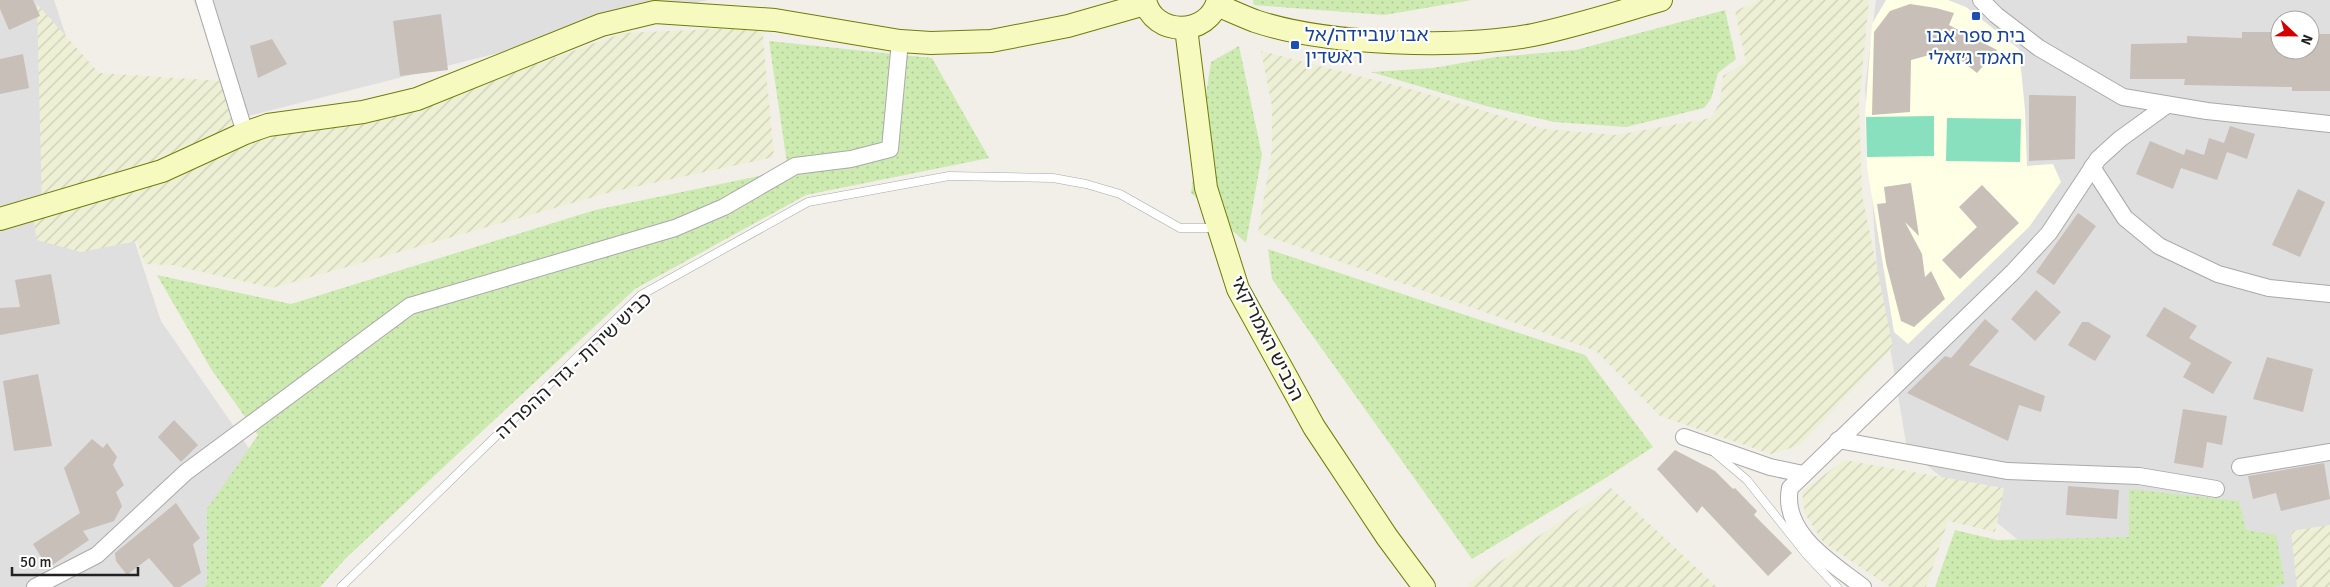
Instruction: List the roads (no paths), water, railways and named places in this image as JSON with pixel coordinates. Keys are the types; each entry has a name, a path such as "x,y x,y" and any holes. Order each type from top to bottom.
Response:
{"street":[{"path":"204,0 245,133"},
{"path":"0,219 162,171 245,133 268,125 363,112 417,99 601,25 655,12 775,20 900,41 991,41 1068,26 1145,2 1152,15 1161,23 1173,28 1186,28 1204,21 1217,2 1256,21 1312,34 1375,41 1439,42 1499,40 1533,35 1661,0"},
{"path":"1981,0 1996,15 2039,48 2084,77 2123,97 2167,105 2330,124"},
{"name":"הכביש האמריקאי","path":"1186,28 1206,188 1238,289 1314,427 1387,536 1424,587"},
{"path":"35,587 96,555 186,472 410,306 675,228 724,207 795,166 851,159 890,149 900,41"},
{"path":"1863,587 1800,534 1790,515 1787,501 1790,488 2014,272 2048,234 2092,167 2120,139 2167,105"},
{"path":"2092,167 2125,218 2159,246 2218,274 2269,288 2330,294"},
{"path":"1684,437 1770,468 1803,474"},
{"path":"1838,440 2006,471 2139,476 2216,489"},
{"path":"2240,467 2330,452"}],"lane":[{"name":"כביש שירות - גדר ההפרדה","path":"341,587 641,295 808,202 949,176 1053,178 1086,184 1120,194 1180,228 1218,228"},
{"path":"1704,444 1747,480 1806,554 1837,587"}],"place":[{"name":"בית ספר אבו חאמד ג׳זאלי","path":"1976,16"},
{"name":"אבו עוביידה/אל ראשדין","path":"1295,45"}]}
